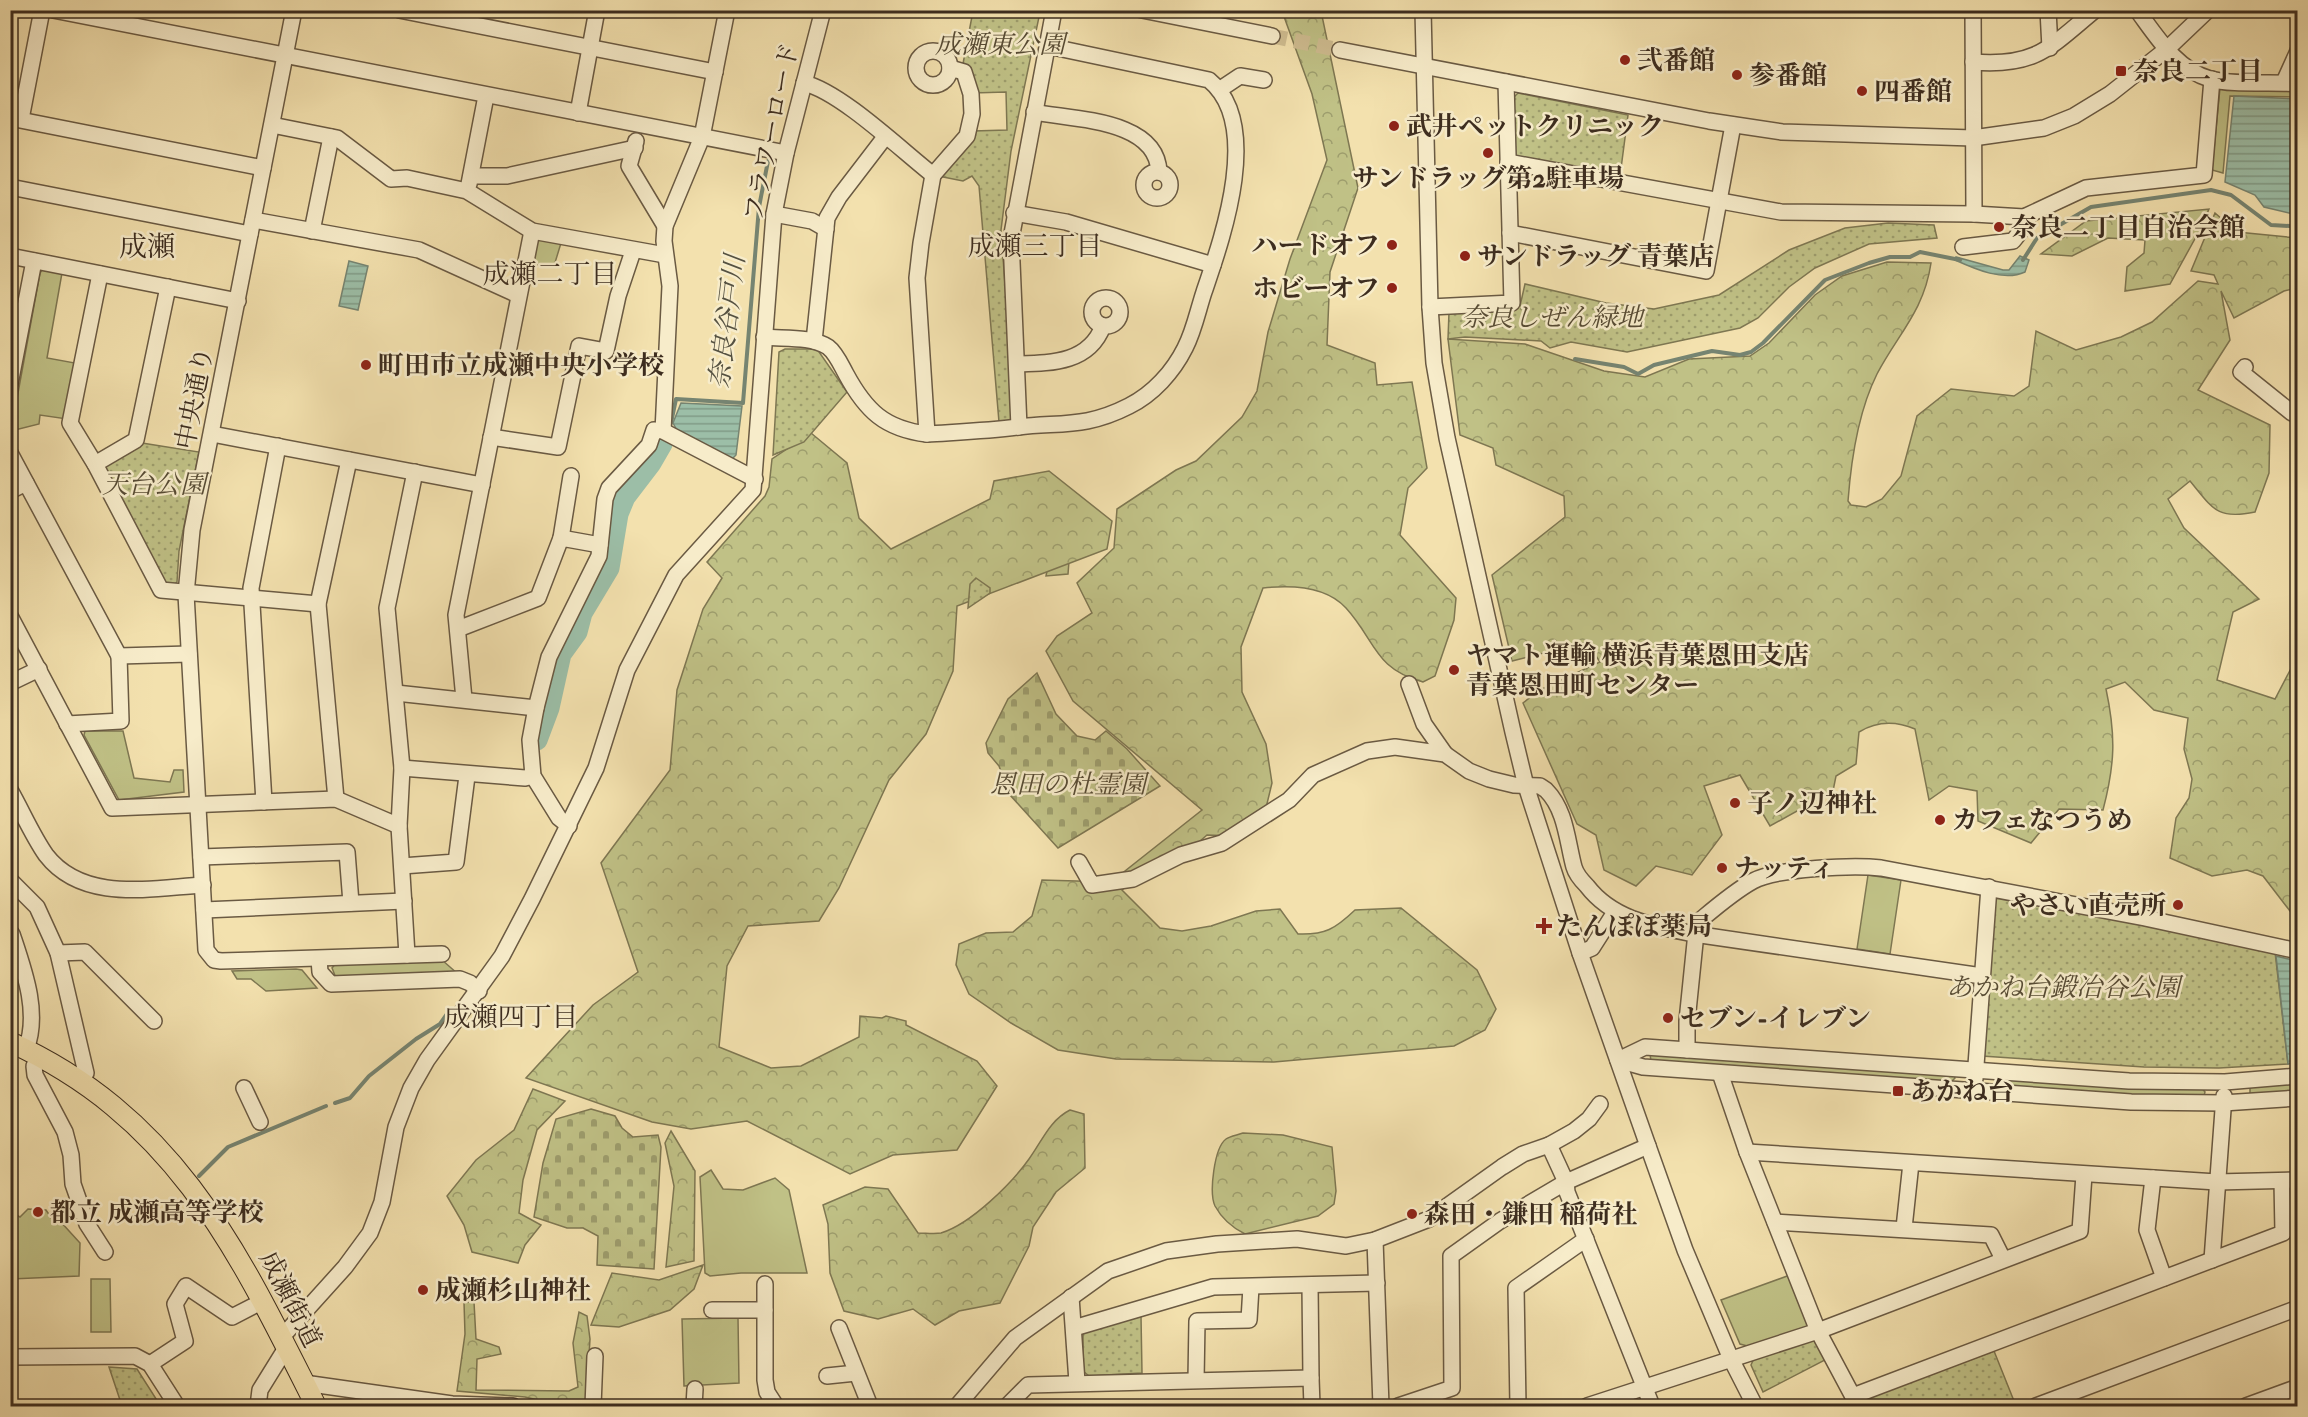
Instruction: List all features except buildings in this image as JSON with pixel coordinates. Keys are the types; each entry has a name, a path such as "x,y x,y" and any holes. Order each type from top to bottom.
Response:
{"main road":[{"name":"成瀬街道","path":"25,1049 80,1082 137,1128 190,1185 231,1243 316,1407"}],"street":[{"path":"42,10 16,119 263,168"},
{"path":"53,10 786,153"},
{"name":"中央通り","path":"294,10 192,530 186,594 206,942 209,955 221,962 319,959"},
{"path":"399,10 715,72"},
{"path":"578,113 597,10"},
{"path":"663,431 670,286 665,255 665,226 702,137 726,10"},
{"name":"フラワーロード","path":"755,479 774,214 786,153 823,10"},
{"path":"1019,427 1010,253 1014,213 1054,10"},
{"path":"1142,10 1272,36"},
{"path":"1423,10 1430,307 1434,363 1447,438 1526,786 1580,953 1685,1250 1731,1359 1755,1407"},
{"path":"1973,10 1974,214"},
{"path":"2048,10 2050,48"},
{"path":"1973,62 1999,64 2023,61 2050,48 2095,10"},
{"path":"2137,10 2167,49 2187,68 2212,80 2291,83 2298,51"},
{"path":"1340,50 1733,125 1814,134 1973,138 2044,128 2074,116 2110,94 2167,49 2208,10"},
{"path":"764,337 814,341 828,347 836,356 860,400 876,415 907,432 927,435 1085,424 1129,406 1144,397 1170,373 1186,348 1229,215 1234,177 1232,125 1219,90 1209,80 1193,75 1048,46"},
{"path":"927,435 917,278 921,243 933,175 967,136 972,114 971,94 964,72 950,68"},
{"path":"1219,90 1240,76 1264,80"},
{"path":"1508,162 1781,212 1974,214 2024,217 2086,188 2204,175 2212,80"},
{"path":"804,82 816,86 847,106 933,175"},
{"path":"1430,307 1512,303 1506,82"},
{"path":"467,191 486,96"},
{"path":"1034,112 1123,128 1140,135 1159,160 1159,172"},
{"path":"272,125 337,138 391,179 407,178 467,191 532,231 665,255"},
{"path":"639,125 629,166 665,226"},
{"path":"1510,233 1706,271 1733,125"},
{"path":"312,231 331,137"},
{"path":"814,341 826,229 832,208 885,137"},
{"path":"471,176 507,176 635,148"},
{"path":"10,187 252,227 312,231 419,250 518,295"},
{"path":"1014,213 1066,222 1213,266"},
{"path":"774,214 812,221 826,229"},
{"path":"1963,247 2013,241 2021,231 2024,217"},
{"path":"464,699 456,615 532,231"},
{"path":"491,437 558,447 579,346 606,351 618,296 633,250"},
{"path":"10,256 238,301"},
{"path":"10,384 34,261"},
{"path":"100,274 70,423 95,464 160,590 318,604"},
{"path":"95,464 136,440 168,287"},
{"path":"1017,364 1047,363 1075,358 1090,347 1103,326"},
{"path":"2241,373 2292,412 2298,407"},
{"path":"258,1407 260,1390 284,1343 370,1233 382,1202 396,1127 411,1088 452,1024 479,991 502,956 569,826 596,768 627,670 676,575 753,490 755,479 663,431 654,430 649,445 609,489 605,499 600,545 594,570 549,657 536,708 530,740 533,776 559,818 569,826"},
{"path":"212,434 482,485"},
{"path":"264,802 251,588 278,446"},
{"path":"10,453 119,656 121,721 67,724"},
{"path":"336,799 318,604 350,460"},
{"path":"407,955 399,826 402,768 387,608 416,472"},
{"path":"458,629 538,598 561,538 571,476"},
{"path":"10,491 26,483"},
{"path":"561,538 600,545"},
{"path":"10,616 112,808 336,799 399,826"},
{"path":"119,656 189,654"},
{"path":"10,683 39,669"},
{"path":"1409,684 1425,724 1445,753 1469,771 1489,779 1526,786 1540,786 1551,794 1566,828 1574,870 1602,904 1615,912 1649,925 1694,934 1982,976"},
{"path":"396,693 536,708"},
{"path":"1079,862 1092,885 1133,879 1181,855 1222,843 1288,800 1313,775 1346,759 1367,751 1395,747 1445,753"},
{"path":"402,768 467,776 525,778 533,776"},
{"path":"402,867 456,862 467,776"},
{"path":"10,790 48,857 67,874 85,882 123,890 203,885"},
{"path":"201,857 347,852 351,903"},
{"path":"1688,1050 1687,1022 1694,934 1697,923 1719,904 1754,880 1770,874 1866,866 1989,887 2298,951"},
{"path":"10,880 37,907 58,953 87,1073 80,1082"},
{"path":"1974,1091 1989,887"},
{"path":"204,910 404,901"},
{"path":"1580,953 1592,948 1615,912"},
{"path":"12,934 30,998 32,1036 25,1049 34,1066 35,1075 65,1132 71,1155 73,1184 87,1224 105,1252"},
{"path":"58,953 85,952 154,1021"},
{"path":"442,954 319,959 320,972 331,984 460,979 470,983 479,991"},
{"path":"1618,1060 1645,1047 2129,1081 2225,1082 2298,1076"},
{"path":"1618,1060 1643,1068 2131,1102 2223,1103 2298,1098"},
{"path":"1720,1072 1747,1152 1818,1331 1856,1402 2164,1278 2283,1233 2282,1180"},
{"path":"2212,1260 2225,1082"},
{"path":"244,1088 260,1122"},
{"path":"957,1407 1015,1338 1108,1271 1166,1251 1275,1239 1297,1239 1346,1246 1374,1240 1429,1219 1523,1154 1549,1146 1589,1119 1600,1104"},
{"path":"1549,1146 1566,1182 1567,1192 1652,1407"},
{"path":"1398,1407 1452,1388 1451,1256 1500,1221 1566,1182 1648,1146"},
{"path":"1747,1152 2217,1182 2298,1180"},
{"path":"1905,1228 1911,1163"},
{"path":"1587,1407 1818,1331 2080,1231 2084,1175"},
{"path":"2153,1178 2147,1230 2164,1278"},
{"path":"1775,1222 1905,1228 1991,1235 2003,1259"},
{"path":"1518,1407 1516,1288 1586,1239"},
{"path":"1374,1240 1381,1407"},
{"path":"1074,1328 1213,1287 1377,1283"},
{"path":"765,1284 765,1380 767,1392 776,1407"},
{"path":"1310,1285 1312,1407"},
{"path":"150,1364 185,1341 175,1304 186,1286 232,1317 263,1301"},
{"path":"1196,1380 1197,1321 1249,1320 1251,1287"},
{"path":"1071,1297 1077,1382"},
{"path":"2036,1407 2298,1308"},
{"path":"712,1310 765,1310"},
{"path":"839,1328 870,1407"},
{"path":"10,1357 125,1355 144,1359 150,1364 177,1407"},
{"path":"593,1407 595,1356"},
{"path":"827,1376 856,1373"},
{"path":"1007,1407 1028,1385 1311,1378"},
{"path":"304,1383 361,1399 513,1407"},
{"path":"2246,1407 2298,1388"},
{"path":"694,1407 695,1389"}],"green space":[{"name":"成瀬東公園","path":"973,11 1035,11 1039,17 1011,151 1001,230 1015,420 999,422 979,186 972,176 963,181 938,176 973,131 1007,130 1006,92 973,93 962,69"},
{"path":"1282,11 1321,11 1358,188 1330,272 1327,345 1375,363 1377,385 1412,382 1427,468 1408,488 1400,535 1456,598 1454,620 1435,676 1423,682 1395,670 1385,662 1346,608 1328,595 1296,587 1263,588 1241,647 1242,692 1266,744 1272,783 1264,816 1235,836 1207,835 1199,842 1136,878 1122,890 1160,928 1182,931 1211,926 1256,911 1280,909 1298,934 1315,933 1329,930 1355,910 1401,908 1477,970 1496,1009 1485,1030 1454,1046 1274,1062 1116,1059 1058,1050 1011,1023 969,994 956,965 959,944 986,933 1013,932 1032,916 1042,880 1111,882 1202,810 1073,701 1046,651 1057,636 1092,613 1077,583 1114,548 1117,509 1176,470 1196,461 1242,417 1257,391 1268,332 1290,259 1327,160 1312,94"},
{"path":"2220,88 2297,89 2297,97 2230,96 2223,173 2212,170"},
{"path":"1518,93 1628,115 1620,176 1513,156 1513,98"},
{"path":"2209,209 2170,284 2125,291 2127,267 2144,253 2145,240 2108,238 2072,256 2041,254 2086,221"},
{"path":"2215,213 2237,232 2297,238 2297,288 2284,291 2234,318 2221,291 2230,340 2198,390 2270,425 2269,473 2255,512 2232,514 2217,510 2190,481 2168,499 2184,528 2259,599 2233,612 2217,680 2275,699 2297,657 2297,913 2290,911 2263,876 2247,870 2212,876 2170,858 2176,818 2189,798 2192,779 2184,749 2188,718 2154,710 2125,682 2106,689 2113,750 2103,810 2059,809 2031,843 1978,821 1977,791 1949,786 1929,800 1915,729 1887,723 1859,732 1856,764 1836,776 1833,791 1770,826 1740,775 1704,786 1722,835 1692,875 1656,866 1636,886 1604,870 1596,835 1577,824 1523,703 1538,691 1600,662 1587,642 1512,661 1492,575 1565,517 1564,496 1496,465 1493,448 1460,435 1448,339 1525,344 1604,371 1645,377 1689,359 1750,356 1769,343 1815,295 1842,276 1887,262 1931,263 1923,295 1877,374 1865,403 1851,469 1848,501 1851,505 1866,507 1882,499 1901,476 1917,416 1951,389 2014,396 2029,386 2036,331 2076,350 2121,337 2152,322 2198,281 2218,284 2214,275 2191,271"},
{"name":"奈良しぜん緑地","path":"1888,223 1934,225 1937,238 1869,244 1815,268 1789,287 1758,318 1740,328 1627,352 1571,342 1550,348 1541,341 1465,337 1448,339 1449,312 1501,311 1520,306 1525,284 1606,303 1654,309 1719,295 1789,250 1845,228"},
{"path":"541,239 561,243 554,266 532,264 535,243"},
{"path":"42,270 62,273 47,358 75,363 67,419 40,415 39,424 11,431 40,273"},
{"path":"785,349 817,349 847,392 804,442 773,455 779,352"},
{"path":"811,433 847,463 859,518 891,549 990,499 994,481 1049,471 1112,521 1107,549 957,606 953,671 926,734 889,780 839,888 819,921 748,926 727,966 719,1047 771,1068 801,1066 859,1037 860,1016 882,1018 886,1016 906,1021 906,1025 977,1061 997,1086 957,1150 893,1155 850,1174 747,1121 691,1129 652,1122 526,1078 593,1005 638,972 601,863 670,770 677,690 703,609 722,578 707,562 765,496 769,487 772,459"},
{"name":"天台公園","path":"142,443 199,452 179,551 177,582 171,587 162,582 103,465"},
{"path":"1049,560 1069,561 1068,574 1046,576"},
{"path":"976,578 990,588 990,593 968,608 970,584"},
{"name":"恩田の杜霊園","path":"1037,673 1056,714 1077,736 1095,740 1106,731 1127,749 1160,786 1058,848 1010,795 999,766 988,753 986,743 1008,699"},
{"path":"85,731 123,731 134,778 170,782 174,770 183,770 184,792 119,800 84,735"},
{"path":"1868,875 1901,880 1890,954 1857,949"},
{"name":"あかね台鍛冶谷公園","path":"1998,896 2275,952 2288,1064 2219,1068 2144,1067 1982,1056 1993,900"},
{"path":"442,960 458,974 336,978 332,968 337,962"},
{"path":"302,970 317,988 266,991 251,979 237,979 232,971"},
{"path":"1650,1053 1954,1075 1955,1078 1951,1082 1651,1062"},
{"path":"2001,1078 2202,1088 2205,1092 2204,1096 2124,1095 2006,1086 2000,1085"},
{"path":"2297,1082 2297,1091 2250,1095 2250,1086"},
{"path":"533,1089 565,1101 537,1130 523,1180 519,1213 541,1225 525,1245 518,1263 472,1252 464,1225 447,1196 476,1160 514,1130"},
{"path":"591,1109 615,1116 622,1128 633,1137 658,1135 661,1147 654,1269 597,1265 598,1236 583,1228 567,1228 534,1217 543,1163 556,1119"},
{"path":"1070,1110 1084,1114 1085,1168 1056,1192 1033,1227 1029,1246 1000,1303 959,1311 935,1325 913,1309 878,1319 844,1311 830,1273 828,1224 823,1205 865,1187 888,1189 918,1233 941,1233 965,1221 1002,1191 1029,1159 1057,1119"},
{"path":"671,1131 695,1171 694,1261 666,1267 674,1186 665,1143"},
{"path":"1243,1133 1283,1135 1332,1147 1336,1191 1334,1204 1318,1216 1245,1234 1232,1226 1221,1215 1213,1200 1214,1171 1218,1151 1222,1144 1226,1139"},
{"path":"711,1170 723,1189 743,1190 775,1178 789,1190 807,1273 741,1273 710,1276 705,1273 700,1177"},
{"path":"28,1209 46,1210 54,1222 59,1220 80,1243 79,1276 11,1279 11,1212 20,1217"},
{"path":"703,1265 694,1289 670,1310 619,1327 591,1325 612,1273 659,1280"},
{"path":"1790,1275 1809,1322 1808,1329 1751,1347 1740,1344 1721,1300"},
{"path":"91,1279 110,1279 111,1332 91,1332"},
{"path":"464,1302 474,1302 476,1339 499,1347 501,1354 477,1359 476,1390 569,1391 578,1387 573,1343 579,1312 587,1316 590,1339 586,1406 564,1406 525,1397 457,1391 465,1334"},
{"path":"1141,1316 1142,1373 1089,1376 1083,1371 1083,1332"},
{"path":"738,1318 739,1383 684,1386 682,1319"},
{"path":"1812,1339 1817,1341 1825,1360 1763,1392 1751,1365 1754,1358"},
{"path":"1994,1351 2016,1406 1866,1406 1863,1400"},
{"path":"109,1367 137,1369 160,1405 122,1406"}],"shaded area":[{"path":"2234,96 2297,99 2297,215 2264,207 2255,195 2225,182"},
{"path":"2020,256 2029,260 2025,272 2008,276 1990,273 1955,260 1956,257 2009,270"},
{"path":"349,261 368,266 358,310 339,306"},
{"path":"681,403 742,406 736,455 732,459 678,432 673,423"},
{"path":"2276,956 2297,961 2297,1062 2288,1064"}],"waterway":[{"name":"奈良谷戸川","path":"671,423 676,399 743,403 759,207 768,161"},
{"path":"2023,260 2037,238 2091,207 2211,190 2231,195 2271,225 2290,226 2298,223"},
{"path":"1575,359 1624,367 1638,374 1654,365 1712,351 1740,355 1751,352 1763,343 1825,280 1869,263 1890,257 1910,257 1920,252 1960,260"},
{"path":"537,740 549,708 561,654 577,632 582,613 609,568 618,514 625,497 651,463 662,444"},
{"name":"奈良谷戸川","path":"335,1103 350,1098 369,1076 416,1039 440,1024 449,1011"},
{"name":"奈良谷戸川","path":"199,1176 228,1147 326,1106"}],"tunnel":[{"path":"1272,36 1340,50"}],"place":[{"name":"弐番館","path":"1625,60"},
{"name":"奈良二丁目","path":"2121,71"},
{"name":"参番館","path":"1737,75"},
{"name":"四番館","path":"1862,91"},
{"name":"武井ペットクリニック","path":"1394,126"},
{"name":"サンドラッグ第2駐車場","path":"1488,153"},
{"name":"奈良二丁目自治会館","path":"1999,227"},
{"name":"ハードオフ","path":"1392,245"},
{"name":"サンドラッグ 青葉店","path":"1465,256"},
{"name":"ホビーオフ","path":"1392,288"},
{"name":"町田市立成瀬中央小学校","path":"366,365"},
{"name":"ヤマト運輸 横浜青葉恩田支店 青葉恩田町センター","path":"1454,670"},
{"name":"子ノ辺神社","path":"1735,803"},
{"name":"カフェなつうめ","path":"1940,820"},
{"name":"ナッティ","path":"1722,868"},
{"name":"やさい直売所","path":"2178,905"},
{"name":"たんぽぽ薬局","path":"1544,926"},
{"name":"セブン-イレブン","path":"1668,1018"},
{"name":"あかね台","path":"1898,1091"},
{"name":"都立 成瀬高等学校","path":"38,1212"},
{"name":"森田・鎌田 稲荷社","path":"1412,1214"},
{"name":"成瀬杉山神社","path":"423,1290"}],"district":[{"name":"成瀬","path":"147,246"},
{"name":"成瀬三丁目","path":"1035,246"},
{"name":"成瀬二丁目","path":"550,274"},
{"name":"成瀬四丁目","path":"511,1017"}]}
